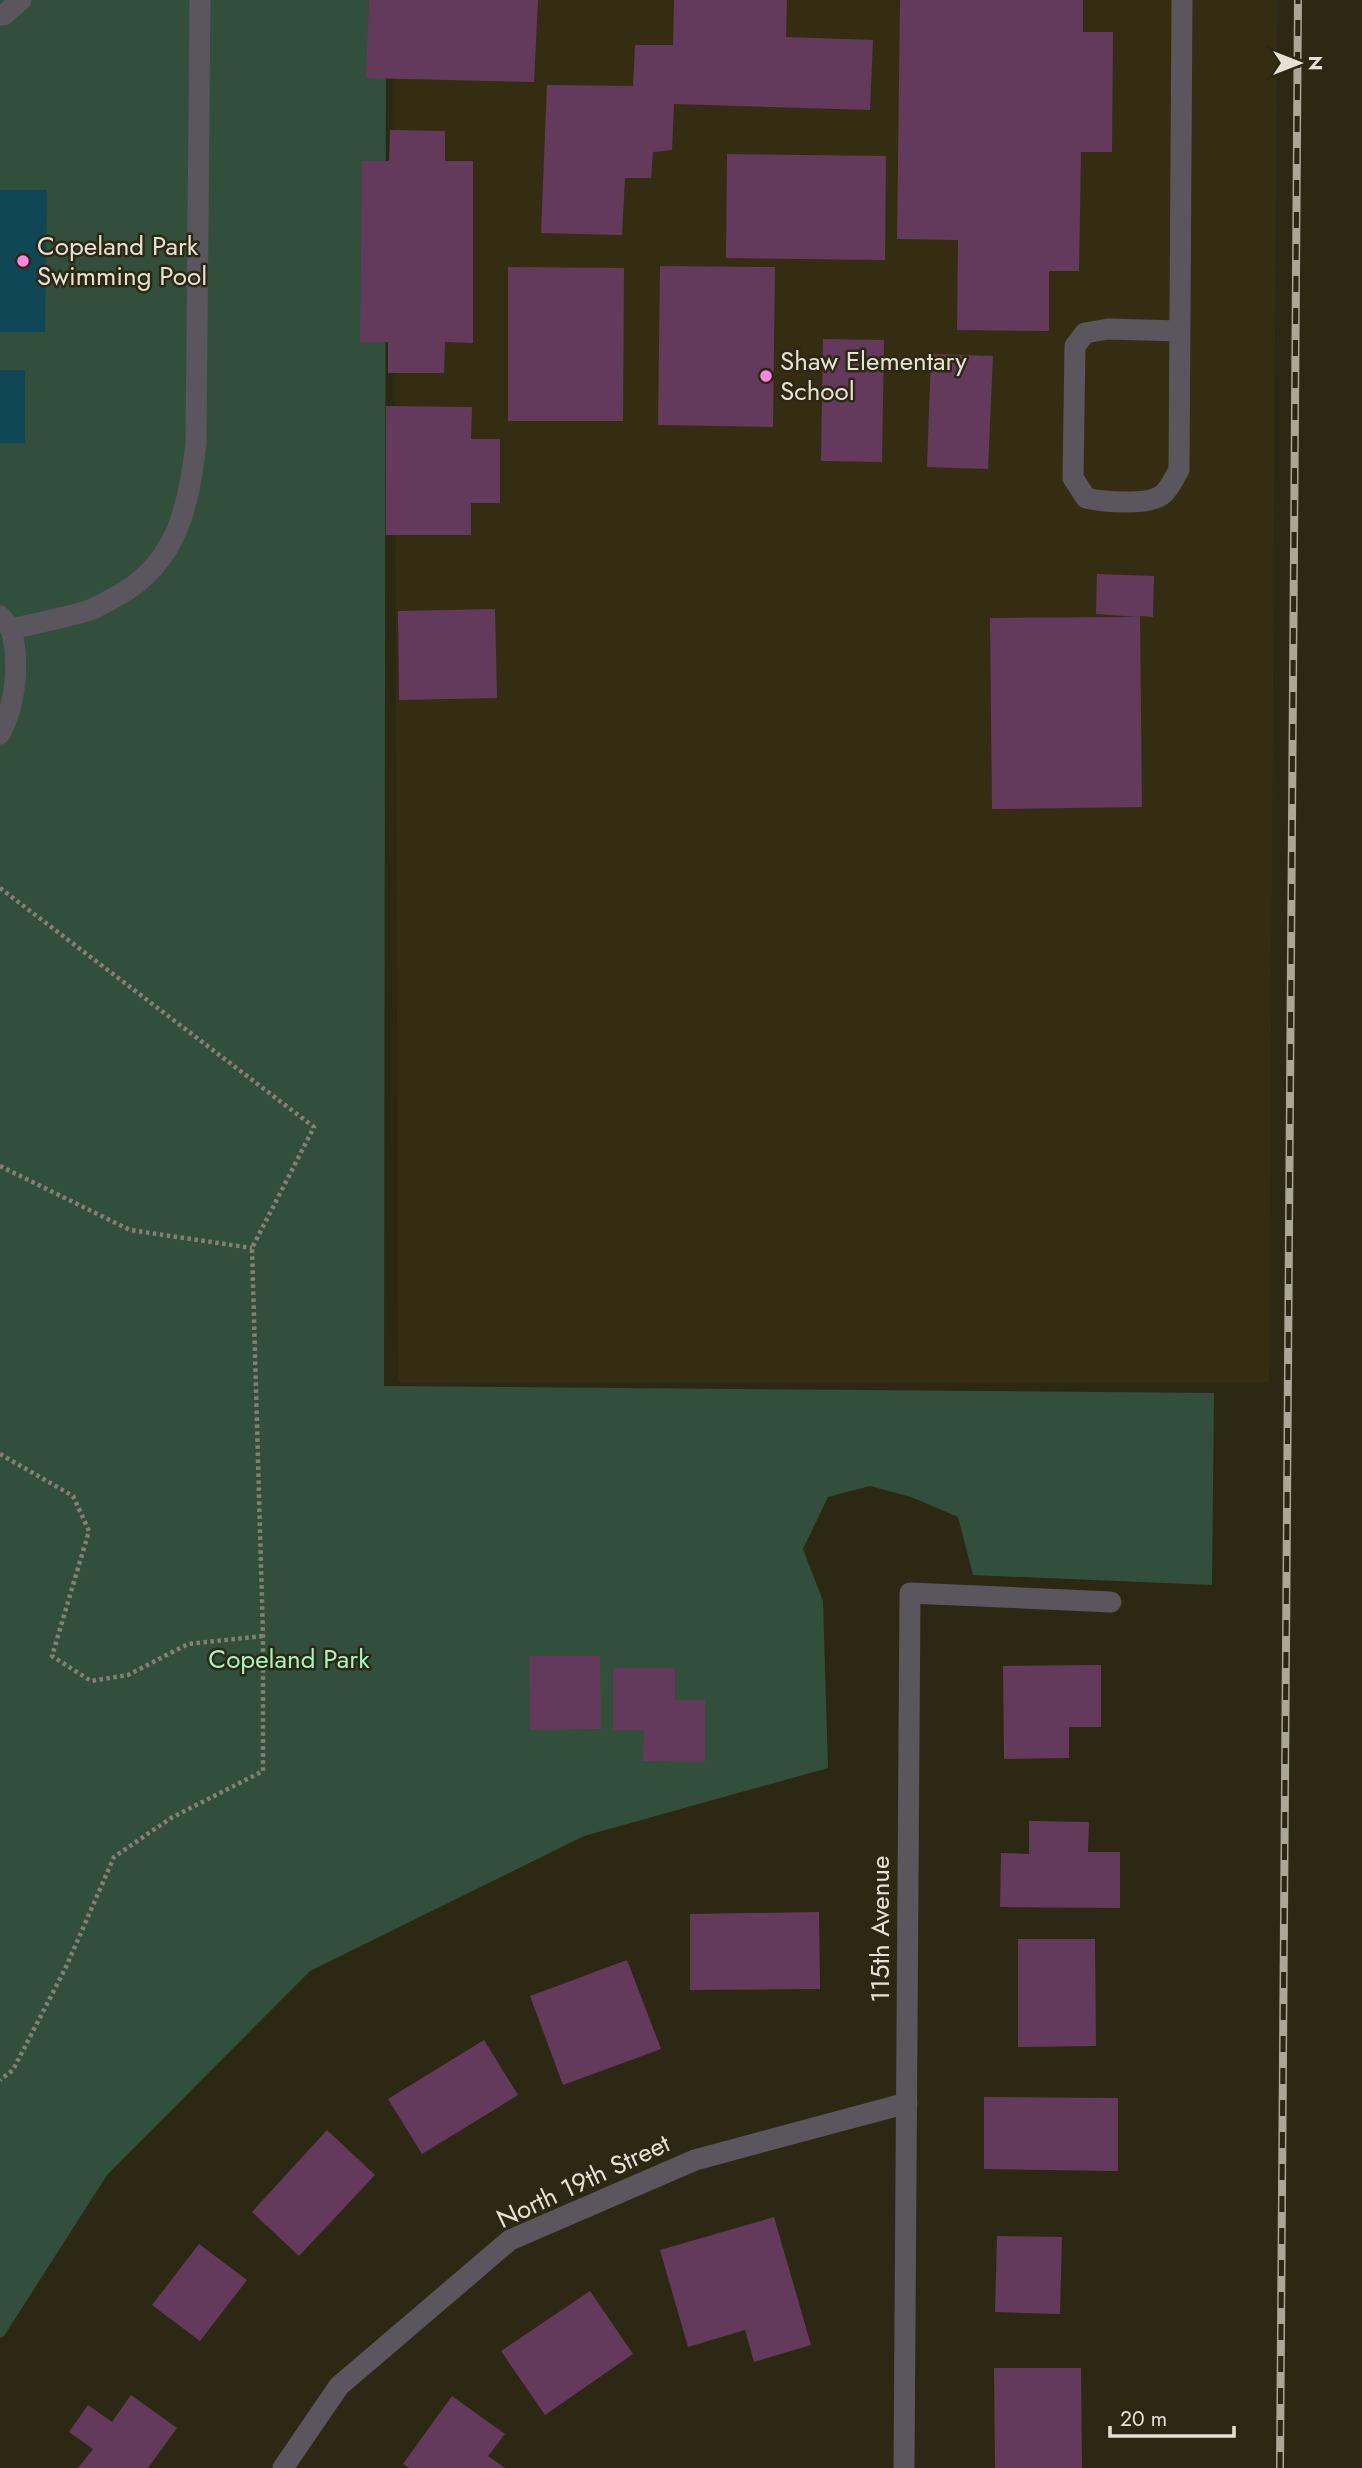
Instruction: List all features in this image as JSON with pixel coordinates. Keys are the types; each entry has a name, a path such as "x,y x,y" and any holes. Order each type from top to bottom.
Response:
{"street":[{"path":"0,15 4,15 21,0"},
{"path":"0,734 9,716 16,666 6,623 93,609 132,588 162,559 177,533 191,483 196,443 200,0"},
{"path":"1180,331 1108,329 1085,333 1075,346 1073,478 1086,498 1101,501 1144,501 1162,495 1179,470 1180,331 1182,0"},
{"name":"115th Avenue","path":"904,2468 909,1592 1111,1602"},
{"name":"North 19th Street","path":"284,2468 339,2386 510,2240 695,2160 907,2104"}],"path":[{"path":"0,888 314,1127 252,1248 263,1636 263,1771 171,1818 114,1857 13,2070 0,2080"},
{"path":"0,1166 130,1230 252,1248"},
{"path":"0,1454 73,1496 89,1531 52,1656 91,1681 128,1675 188,1644 263,1636"}],"shaded area":[{"path":"394,0 1277,0 1269,1382 398,1382"}],"green space":[{"name":"Copeland Park","path":"0,0 386,0 384,1386 1214,1393 1212,1585 973,1575 958,1517 911,1497 870,1486 828,1497 803,1549 823,1601 828,1768 584,1836 310,1971 107,2175 4,2336 0,2338"}],"water":[{"name":"Copeland Park Swimming Pool","path":"0,190 47,190 45,332 0,332"},
{"path":"0,370 25,370 25,443 0,443"}],"building":[{"path":"369,0 538,0 534,82 366,78"},
{"path":"674,0 787,0 786,37 873,40 870,110 674,104 672,150 653,152 651,178 625,178 622,235 541,233 547,85 633,86 635,45 673,45"},
{"path":"900,0 1083,0 1083,32 1113,32 1112,152 1081,152 1079,271 1049,271 1049,331 957,330 958,240 897,239"},
{"path":"390,130 445,131 445,161 473,161 473,343 445,342 444,373 388,373 388,342 360,342 362,161 389,161"},
{"path":"727,154 886,156 885,260 726,258"},
{"path":"660,266 775,267 773,427 658,425"},
{"path":"508,267 624,268 623,421 508,421"},
{"path":"823,339 884,340 882,462 821,461"},
{"path":"931,354 993,356 988,469 927,467"},
{"path":"386,406 472,407 471,439 500,439 500,503 471,503 471,535 386,535"},
{"path":"1097,574 1154,576 1153,617 1140,616 1142,807 992,809 990,618 1138,617 1096,614"},
{"path":"495,609 497,698 399,700 398,611"},
{"path":"529,1656 600,1656 601,1729 530,1730"},
{"path":"1101,1665 1101,1727 1069,1727 1069,1758 1004,1759 1003,1666"},
{"path":"613,1668 675,1668 675,1700 705,1700 705,1762 643,1761 644,1730 613,1730"},
{"path":"1029,1821 1089,1822 1088,1852 1120,1852 1120,1908 1000,1907 1001,1853 1029,1854"},
{"path":"819,1912 820,1989 690,1990 690,1914"},
{"path":"1018,1939 1095,1939 1096,2046 1018,2047"},
{"path":"627,1960 661,2049 563,2085 530,1996"},
{"path":"484,2040 518,2095 422,2154 388,2099"},
{"path":"984,2097 1118,2098 1118,2171 984,2169"},
{"path":"327,2130 375,2175 299,2256 252,2212"},
{"path":"774,2217 811,2345 754,2362 745,2330 688,2347 660,2250"},
{"path":"997,2236 1062,2237 1060,2314 995,2312"},
{"path":"199,2244 247,2280 200,2341 152,2305"},
{"path":"590,2291 633,2354 545,2415 501,2351"},
{"path":"994,2368 1081,2368 1082,2468 995,2468"},
{"path":"131,2395 177,2428 148,2468 78,2468 93,2449 69,2432 88,2405 112,2422"},
{"path":"452,2396 505,2434 488,2456 505,2468 409,2468 403,2464"}],"railway":[{"path":"1280,2468 1298,0"}],"place":[{"name":"Copeland Park Swimming Pool","path":"23,261"},
{"name":"Shaw Elementary School","path":"766,376"}]}
